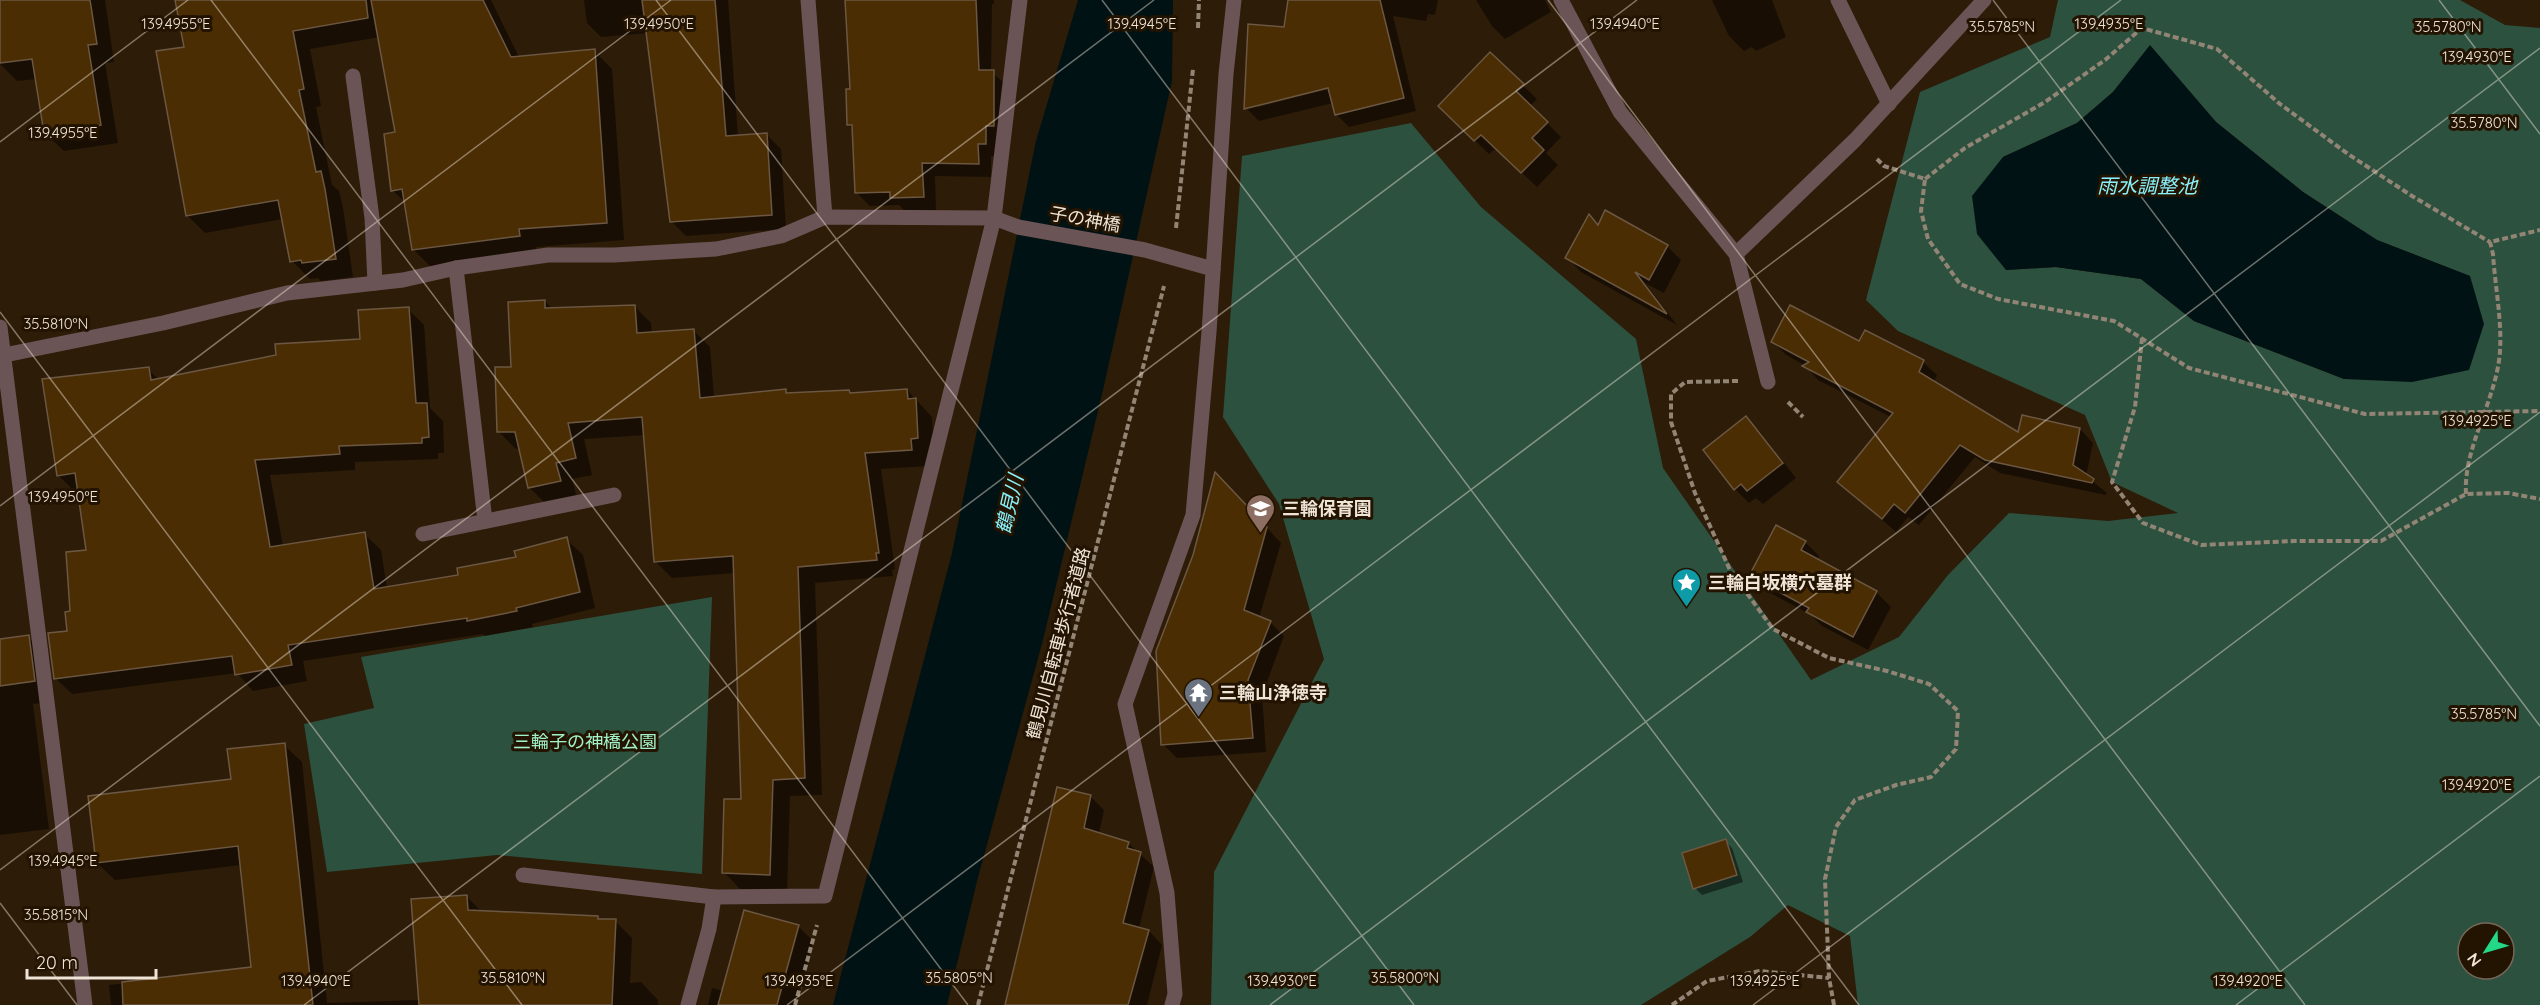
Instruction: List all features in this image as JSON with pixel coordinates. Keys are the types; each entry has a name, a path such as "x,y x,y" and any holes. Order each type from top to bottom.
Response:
{"street":[{"path":"808,0 825,217"},
{"path":"523,875 714,897 825,896 994,218 1020,0"},
{"path":"1172,1005 1175,994 1167,893 1125,704 1193,515 1226,74 1234,0"},
{"path":"1561,0 1620,112 1736,254 1768,382"},
{"path":"1838,0 1889,104"},
{"path":"1736,254 1854,140 1984,0"},
{"path":"353,76 372,218 375,283"},
{"path":"2,356 184,318 287,293 375,283 456,268 548,255 614,255 716,249 781,236 825,217 994,218"},
{"name":"子の神橋","path":"994,218 1018,227 1145,250 1213,269"},
{"path":"456,268 485,521"},
{"path":"0,327 85,1005"},
{"path":"423,534 614,495"},
{"path":"688,1005 709,929 714,897"}],"path":[{"path":"1197,36 1199,0"},
{"path":"2540,230 2490,242 2412,196 2348,154 2280,104 2217,49 2142,28 2105,60 2045,102 1965,148 1925,179 1922,211 1928,239 1960,284 1998,299 2114,321 2189,368 2365,414 2540,411"},
{"path":"1177,220 1194,59"},
{"path":"1854,140 1884,166 1925,179"},
{"path":"2466,494 2465,476 2485,413 2500,352 2493,254 2490,242"},
{"name":"鶴見川自転車歩行者道路","path":"978,1005 1164,287"},
{"path":"2142,338 2135,408 2112,482 2143,523 2201,545 2294,541 2381,541 2466,494 2508,493 2540,499"},
{"path":"1768,382 1709,380 1686,382 1671,394 1671,422 1695,493 1730,570 1773,629 1829,658 1887,671 1929,684 1958,711 1956,749 1930,777 1896,785 1855,800 1836,827 1825,879 1829,978 1834,1005"},
{"path":"795,1005 817,926"},
{"path":"1672,1005 1707,981 1760,971 1829,978"}],"green space":[{"path":"2058,0 2460,0 2505,25 2540,28 2540,1005 1858,1005 1850,936 1788,905 1750,937 1641,1005 1211,1005 1214,872 1324,659 1279,504 1223,417 1242,156 1411,123 1481,207 1636,339 1663,468 1811,680 1899,637 1948,575 2009,513 2108,521 2178,513 2112,482 2085,415 1898,331 1866,300 1920,92 2050,37","holes":["2150,46 2216,122 2303,192 2377,240 2470,276 2344,379 2194,321 2141,279 2056,267 2006,270 2003,157 2077,123 2113,92"]},
{"name":"三輪子の神橋公園","path":"712,597 702,874 497,855 327,872 304,724 374,708 361,657"}],"water":[{"name":"鶴見川","path":"1078,0 1173,0 1172,81 1103,390 1043,640 977,881 947,1005 833,1005 952,553 1036,141"},
{"name":"雨水調整池","path":"2150,45 2216,122 2303,192 2377,240 2470,276 2484,324 2469,370 2412,382 2344,379 2194,321 2141,279 2056,267 2006,270 1977,234 1972,196 2003,157 2077,123 2113,92"}],"building":[{"path":"0,0 90,0 97,44 88,45 101,125 44,133 32,59 0,63"},
{"path":"175,0 366,0 368,18 293,31 304,89 299,90 316,172 321,171 325,189 336,259 290,262 278,200 186,216 156,51 184,47"},
{"path":"371,0 483,0 511,57 595,49 607,223 519,229 520,236 412,250 402,189 391,191 384,134 395,132"},
{"path":"642,0 715,0 726,136 767,133 772,215 670,222"},
{"path":"845,0 976,0 979,70 994,70 994,126 986,126 986,144 978,144 979,164 922,163 924,197 890,198 890,192 855,193 852,125 847,125 846,89 850,89"},
{"path":"1288,0 1380,0 1404,98 1335,115 1328,88 1244,109 1248,24 1284,27"},
{"path":"1490,52 1524,84 1516,91 1548,122 1532,138 1544,150 1521,173 1481,135 1474,141 1438,106"},
{"path":"1605,210 1668,245 1649,280 1635,272 1667,314 1565,258 1589,214 1598,225"},
{"path":"545,300 545,308 635,305 637,333 694,329 700,398 786,389 786,393 849,390 850,393 907,389 908,399 916,398 918,438 911,439 912,450 865,453 879,553 876,553 877,560 798,567 805,778 773,780 770,875 722,873 724,799 741,799 733,556 654,562 642,417 568,423 576,458 556,463 561,481 528,488 515,432 497,432 495,367 511,367 508,302"},
{"path":"1790,305 1859,341 1865,330 1924,360 1919,372 2018,432 2022,415 2080,428 2073,465 2094,479 2092,483 1985,460 1960,445 1905,513 1894,504 1882,519 1837,482 1893,413 1802,366 1809,362 1771,342"},
{"path":"409,307 416,403 427,403 429,437 422,438 422,443 339,446 340,454 255,460 270,547 365,532 374,589 458,575 457,568 516,557 514,551 567,537 580,592 516,608 517,611 467,621 467,618 288,645 292,665 235,675 232,656 54,679 48,633 67,631 65,612 70,611 66,552 86,550 75,473 57,476 42,379 149,367 151,380 276,355 275,344 360,339 358,310"},
{"path":"1746,416 1783,463 1747,491 1741,484 1734,490 1703,450"},
{"path":"1215,472 1267,527 1244,610 1271,621 1248,680 1253,738 1161,745 1156,651 1193,555"},
{"path":"1776,525 1806,541 1801,550 1877,591 1853,637 1806,612 1809,608 1749,576"},
{"path":"29,635 35,681 0,686 0,639"},
{"path":"285,743 313,1005 123,1005 122,982 251,967 238,846 96,863 88,796 231,779 227,749"},
{"path":"1057,787 1091,795 1084,828 1129,842 1127,848 1141,852 1123,923 1149,930 1128,1005 1005,1005"},
{"path":"1726,839 1737,875 1693,889 1682,853"},
{"path":"467,895 468,910 598,916 598,919 616,919 612,1005 419,1005 411,899"},
{"path":"744,910 799,925 777,1005 718,1005"}],"place":[{"name":"三輪保育園","path":"1261,534"},
{"name":"三輪白坂横穴墓群","path":"1687,608"},
{"name":"三輪山浄徳寺","path":"1198,718"}]}
